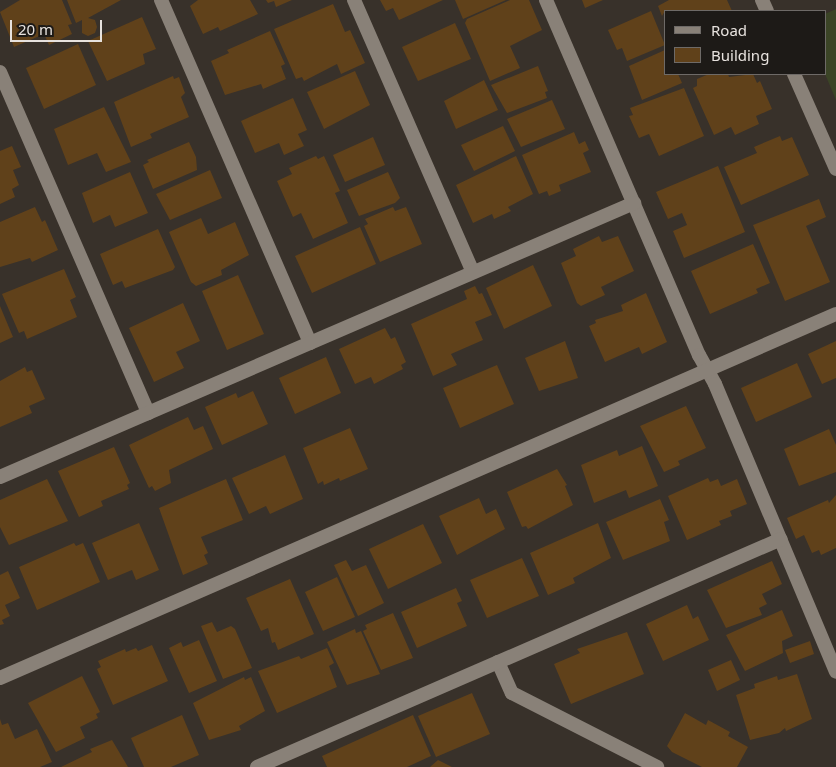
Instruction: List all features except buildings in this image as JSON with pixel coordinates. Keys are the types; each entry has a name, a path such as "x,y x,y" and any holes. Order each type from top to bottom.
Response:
{"street":[{"path":"161,0 310,343"},
{"path":"354,0 473,272"},
{"path":"546,0 781,539 836,672"},
{"path":"0,72 148,413"},
{"path":"794,75 836,169"},
{"path":"0,477 634,203"},
{"path":"0,678 836,314"},
{"path":"257,767 280,763 498,662 781,539"},
{"path":"498,662 512,693 657,767"}],"green space":[{"path":"836,9 836,100 825,75 826,14"}]}
